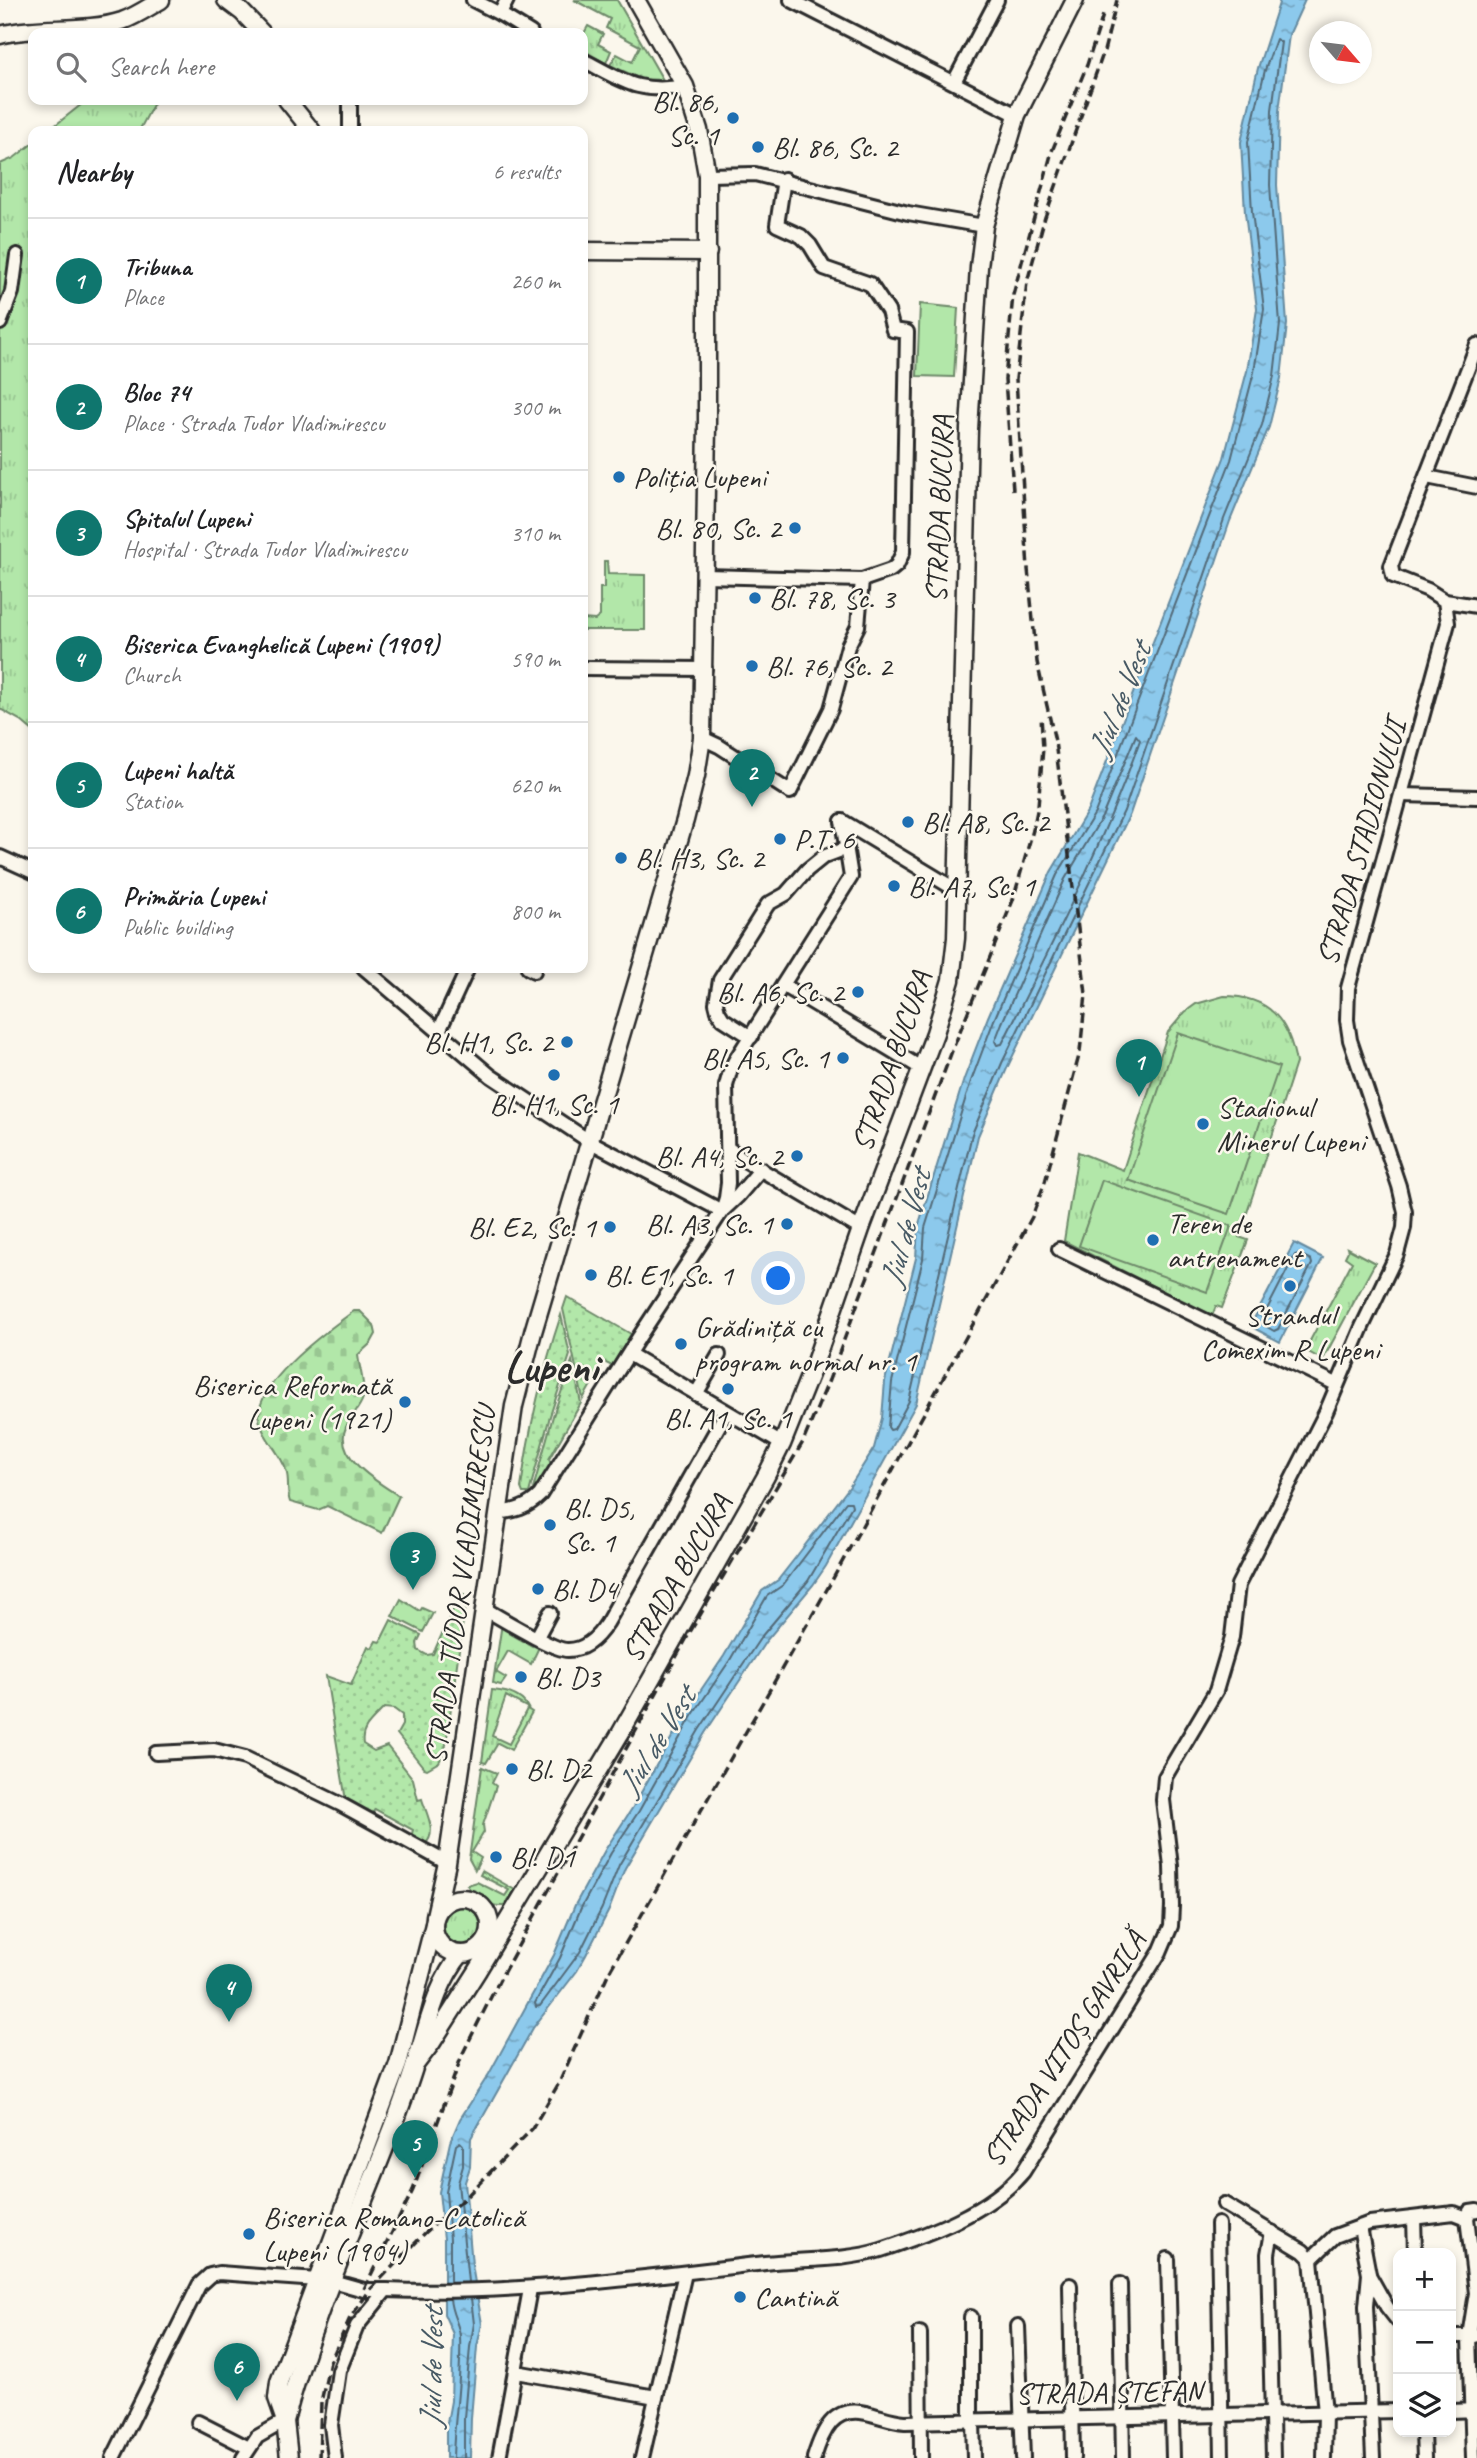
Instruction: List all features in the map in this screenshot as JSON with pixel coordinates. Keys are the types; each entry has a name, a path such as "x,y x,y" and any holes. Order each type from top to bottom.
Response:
{"main road":[{"path":"54,28 111,23 131,17 161,0"},
{"path":"226,0 257,28"},
{"name":"STRADA TUDOR VLADIMIRESCU","path":"324,2281 398,2064 447,1863 497,1513 520,1382 688,809 702,738 705,669 707,175 699,130 685,86 675,64 636,0"},
{"name":"STRADA BUCURA","path":"518,1904 620,1734 782,1444 815,1362 861,1229 935,1032 951,980 958,891 969,429 984,226 1017,115 1075,0"},
{"path":"0,35 28,30"},
{"path":"291,105 308,126"},
{"path":"588,251 708,251"},
{"path":"447,1863 452,1877 466,1898 496,1912 518,1904"},
{"path":"466,1898 447,1901 434,1920 435,1933 444,1948 461,1954 478,1949 518,1904"},
{"path":"415,2065 446,2022 518,1904"},
{"path":"483,1907 488,1915 489,1934"},
{"path":"289,2458 285,2421 278,2405 277,2390 415,2065 438,1994 461,1954"}],"street":[{"path":"473,0 523,28"},
{"path":"500,14 507,0"},
{"path":"791,0 1017,115"},
{"path":"954,82 997,0"},
{"path":"588,63 638,88 669,89 685,86"},
{"path":"350,105 350,126"},
{"path":"707,175 755,174 784,179 908,213 984,226"},
{"path":"705,576 862,580 891,570 897,565 903,552 907,332 893,330 888,311 870,284 824,268 801,236 778,225 784,179"},
{"path":"0,323 12,292 17,255"},
{"path":"1477,345 1391,570 1393,576 1445,600 1477,606"},
{"path":"1427,477 1477,487"},
{"path":"702,738 790,792 831,709 848,646 858,626 862,580"},
{"name":"STRADA STADIONULUI","path":"1336,1384 1390,1270 1404,1228 1405,1212 1399,1186 1350,1040 1347,1002 1351,972 1448,623 1445,600"},
{"path":"588,668 705,669"},
{"path":"1402,795 1477,797"},
{"path":"722,1211 726,1198 728,1148 727,1077 851,877 842,821 958,891"},
{"path":"751,1037 723,1019 718,1011 716,1003 720,980 768,904 786,894 807,870 823,857 847,848"},
{"path":"0,858 28,870"},
{"path":"370,973 491,1076 589,1141 722,1211"},
{"path":"439,1031 466,973"},
{"path":"783,985 921,1068"},
{"path":"728,1148 861,1229"},
{"path":"497,1513 516,1511 529,1506 540,1495 722,1211 761,1170"},
{"path":"1059,1249 1336,1384"},
{"path":"629,1354 782,1444"},
{"path":"696,1394 719,1355"},
{"name":"STRADA VITOȘ GAVRILĂ","path":"113,2458 204,2279 219,2273 324,2281 363,2290 434,2292 530,2289 861,2255 881,2250 964,2217 1004,2191 1023,2172 1126,2008 1167,1937 1171,1926 1171,1866 1163,1800 1165,1777 1220,1681 1232,1637 1238,1585 1321,1422 1336,1384"},
{"path":"483,1608 557,1648 569,1650 590,1643 600,1634 726,1413"},
{"path":"537,1637 550,1613"},
{"path":"156,1753 214,1750 245,1758 340,1804 447,1863"},
{"path":"1224,2204 1311,2259 1314,2268 1325,2413 1324,2458"},
{"path":"1311,2259 1335,2236 1360,2227 1387,2220 1454,2213 1472,2214 1476,2293 1473,2336 1473,2458"},
{"path":"1414,2218 1415,2248"},
{"path":"1218,2224 1222,2458"},
{"path":"1360,2227 1369,2274 1366,2306 1373,2458"},
{"path":"1272,2232 1268,2254 1273,2458"},
{"path":"1168,2259 1173,2458"},
{"path":"642,2458 685,2273"},
{"path":"1369,2274 1393,2315"},
{"path":"1120,2284 1123,2458"},
{"path":"1070,2285 1073,2458"},
{"path":"499,2458 530,2289"},
{"path":"334,2458 331,2425 339,2371 357,2326 386,2290"},
{"path":"971,2317 974,2458"},
{"path":"1018,2326 1023,2458"},
{"path":"920,2333 920,2458"},
{"path":"516,2372 656,2396"},
{"name":"STRADA ȘTEFAN","path":"814,2458 832,2419 849,2412 864,2412 897,2422 921,2422 1393,2411"},
{"path":"1456,2411 1474,2411"},
{"path":"198,2422 246,2453 257,2437 285,2421"},
{"path":"1423,2437 1424,2458"}],"green space":[{"path":"574,0 617,0 663,80 641,79 610,65 617,54 632,62 640,46 606,28 610,19"},
{"path":"588,26 603,34 598,44 611,51 606,63 588,53"},
{"path":"81,105 153,105 142,126 54,126"},
{"path":"28,147 28,727 0,709 0,164 14,158"},
{"path":"920,304 958,308 954,377 917,376"},
{"path":"604,561 607,561 608,574 645,575 645,630 588,630 588,619 595,620 600,616 600,588 604,588"},
{"path":"1224,996 1253,1000 1274,1013 1288,1034 1296,1063 1239,1237 1248,1240 1222,1308 1216,1306 1212,1316 1064,1241 1078,1152 1123,1170 1168,1032 1185,1012 1196,1004"},
{"name":"Stadionul Minerul Lupeni","path":"1178,1033 1279,1067 1229,1214 1128,1180"},
{"name":"Teren de antrenament","path":"1102,1180 1231,1226 1207,1292 1079,1246"},
{"path":"1347,1248 1375,1263 1320,1365 1321,1359 1305,1350 1352,1262 1345,1257"},
{"path":"567,1297 631,1334 612,1366 604,1362 583,1399 563,1309"},
{"path":"354,1311 360,1311 374,1325 376,1334 358,1355 364,1393 346,1427 344,1438 346,1449 360,1468 399,1496 382,1533 327,1506 318,1510 290,1502 286,1470 260,1423 260,1408 266,1393 278,1376 310,1345"},
{"path":"561,1315 570,1355 529,1493 523,1493 521,1488 532,1422"},
{"path":"572,1361 581,1403 549,1459 552,1467 532,1493 553,1416"},
{"path":"460,1594 464,1594 466,1599 445,1751 439,1762 424,1768 397,1734 402,1725 402,1715 394,1709 384,1708 369,1724 363,1738 363,1744 374,1751 387,1746 413,1779 418,1800 422,1799 430,1823 431,1834 425,1844 411,1837 413,1830 375,1809 371,1816 346,1801 326,1676 351,1685 368,1646 372,1648 376,1641 380,1642 391,1620 421,1635 417,1643 418,1650 427,1655 433,1654"},
{"path":"401,1599 420,1611 422,1608 433,1613 423,1632 392,1616"},
{"path":"502,1623 511,1628 509,1633 532,1646 535,1641 540,1645 531,1664 508,1651 496,1672 506,1678 501,1685 493,1683"},
{"path":"492,1690 517,1697 528,1708 506,1696 492,1736 509,1744 527,1709 532,1712 511,1750 498,1743 486,1763 482,1762"},
{"path":"482,1767 497,1773 492,1783 496,1786 483,1825 484,1832 472,1852 481,1858 475,1870 469,1859"},
{"path":"482,1871 515,1890 504,1906 482,1901 467,1885 477,1882 505,1896 509,1890 480,1875"},
{"path":"462,1902 479,1909 486,1926 479,1943 462,1950 445,1943 438,1926 445,1909"}],"water":[{"path":"1280,0 1305,0 1289,35 1279,111 1277,185 1287,324 1281,378 1269,427 1230,521 1130,814 1008,1066 978,1136 916,1404 826,1566 766,1641 705,1733 625,1868 609,1910 577,1971 533,2028 471,2138 470,2167 465,2182 472,2265 482,2324 477,2347 470,2458 446,2458 453,2334 444,2314 444,2239 439,2192 450,2142 460,2119 489,2074 554,1955 575,1905 605,1850 633,1807 686,1712 724,1656 762,1591 778,1580 850,1486 874,1448 882,1418 885,1381 916,1258 918,1227 964,1079 1051,872 1088,810 1224,458 1247,371 1257,309 1245,213 1241,142 1258,68"},
{"name":"Strandul Comexim R Lupeni","path":"1294,1243 1323,1258 1280,1342 1250,1326"}],"railway":[{"path":"319,2458 321,2402 330,2362 350,2318 370,2290 532,2129 559,2083 608,1974 830,1584 1032,1217 1045,1182 1080,1052 1086,994 1055,741 1037,662 1016,379 1027,282 1045,217 1104,51 1117,0"},
{"path":"1013,490 1005,379 1013,295 1052,151 1087,65 1103,15"},
{"path":"364,2289 413,2190 462,2055 500,1979 690,1632 803,1442 829,1380 952,1051 1013,900 1038,806 1043,748 1041,716"}],"place":[{"name":"Bl. 86, Sc. 1","path":"733,118"},
{"name":"Bl. 86, Sc. 2","path":"758,147"},
{"name":"Poliția Lupeni","path":"619,477"},
{"name":"Bl. 80, Sc. 2","path":"795,528"},
{"name":"Bl. 78, Sc. 3","path":"755,598"},
{"name":"Bl. 76, Sc. 2","path":"752,666"},
{"name":"Bloc 74","path":"752,807"},
{"name":"Bl. A8, Sc. 2","path":"908,822"},
{"name":"P.T. 6","path":"780,839"},
{"name":"Bl. H3, Sc. 2","path":"621,858"},
{"name":"Bl. A7, Sc. 1","path":"894,886"},
{"name":"Bl. A6, Sc. 2","path":"858,992"},
{"name":"Bl. H1, Sc. 2","path":"567,1042"},
{"name":"Bl. A5, Sc. 1","path":"843,1058"},
{"name":"Bl. H1, Sc. 1","path":"554,1075"},
{"name":"Tribuna","path":"1139,1097"},
{"name":"Stadionul Minerul Lupeni","path":"1203,1124"},
{"name":"Bl. A4, Sc. 2","path":"797,1156"},
{"name":"Bl. A3, Sc. 1","path":"787,1224"},
{"name":"Bl. E2, Sc. 1","path":"610,1227"},
{"name":"Teren de antrenament","path":"1153,1240"},
{"name":"Bl. E1, Sc. 1","path":"591,1275"},
{"name":"Strandul Comexim R Lupeni","path":"1290,1286"},
{"name":"Grădiniță cu program normal nr. 1","path":"681,1344"},
{"name":"Bl. A1, Sc. 1","path":"728,1389"},
{"name":"Biserica Reformată Lupeni (1921)","path":"405,1402"},
{"name":"Bl. D5, Sc. 1","path":"550,1525"},
{"name":"Bl. D4","path":"538,1589"},
{"name":"Spitalul Lupeni","path":"413,1590"},
{"name":"Bl. D3","path":"521,1677"},
{"name":"Bl. D2","path":"512,1769"},
{"name":"Bl. D1","path":"496,1857"},
{"name":"Biserica Evanghelică Lupeni (1909)","path":"229,2022"},
{"name":"Lupeni haltă","path":"415,2178"},
{"name":"Biserica Romano-Catolică Lupeni (1904)","path":"249,2234"},
{"name":"Cantină","path":"740,2297"},
{"name":"Primăria Lupeni","path":"237,2401"}],"district":[{"name":"Lupeni","path":"551,1366"}],"water label":[{"name":"Jiul de Vest","path":"1119,700"},
{"name":"Jiul de Vest","path":"905,1228"},
{"name":"Jiul de Vest","path":"656,1741"},
{"name":"Jiul de Vest","path":"431,2368"}]}
